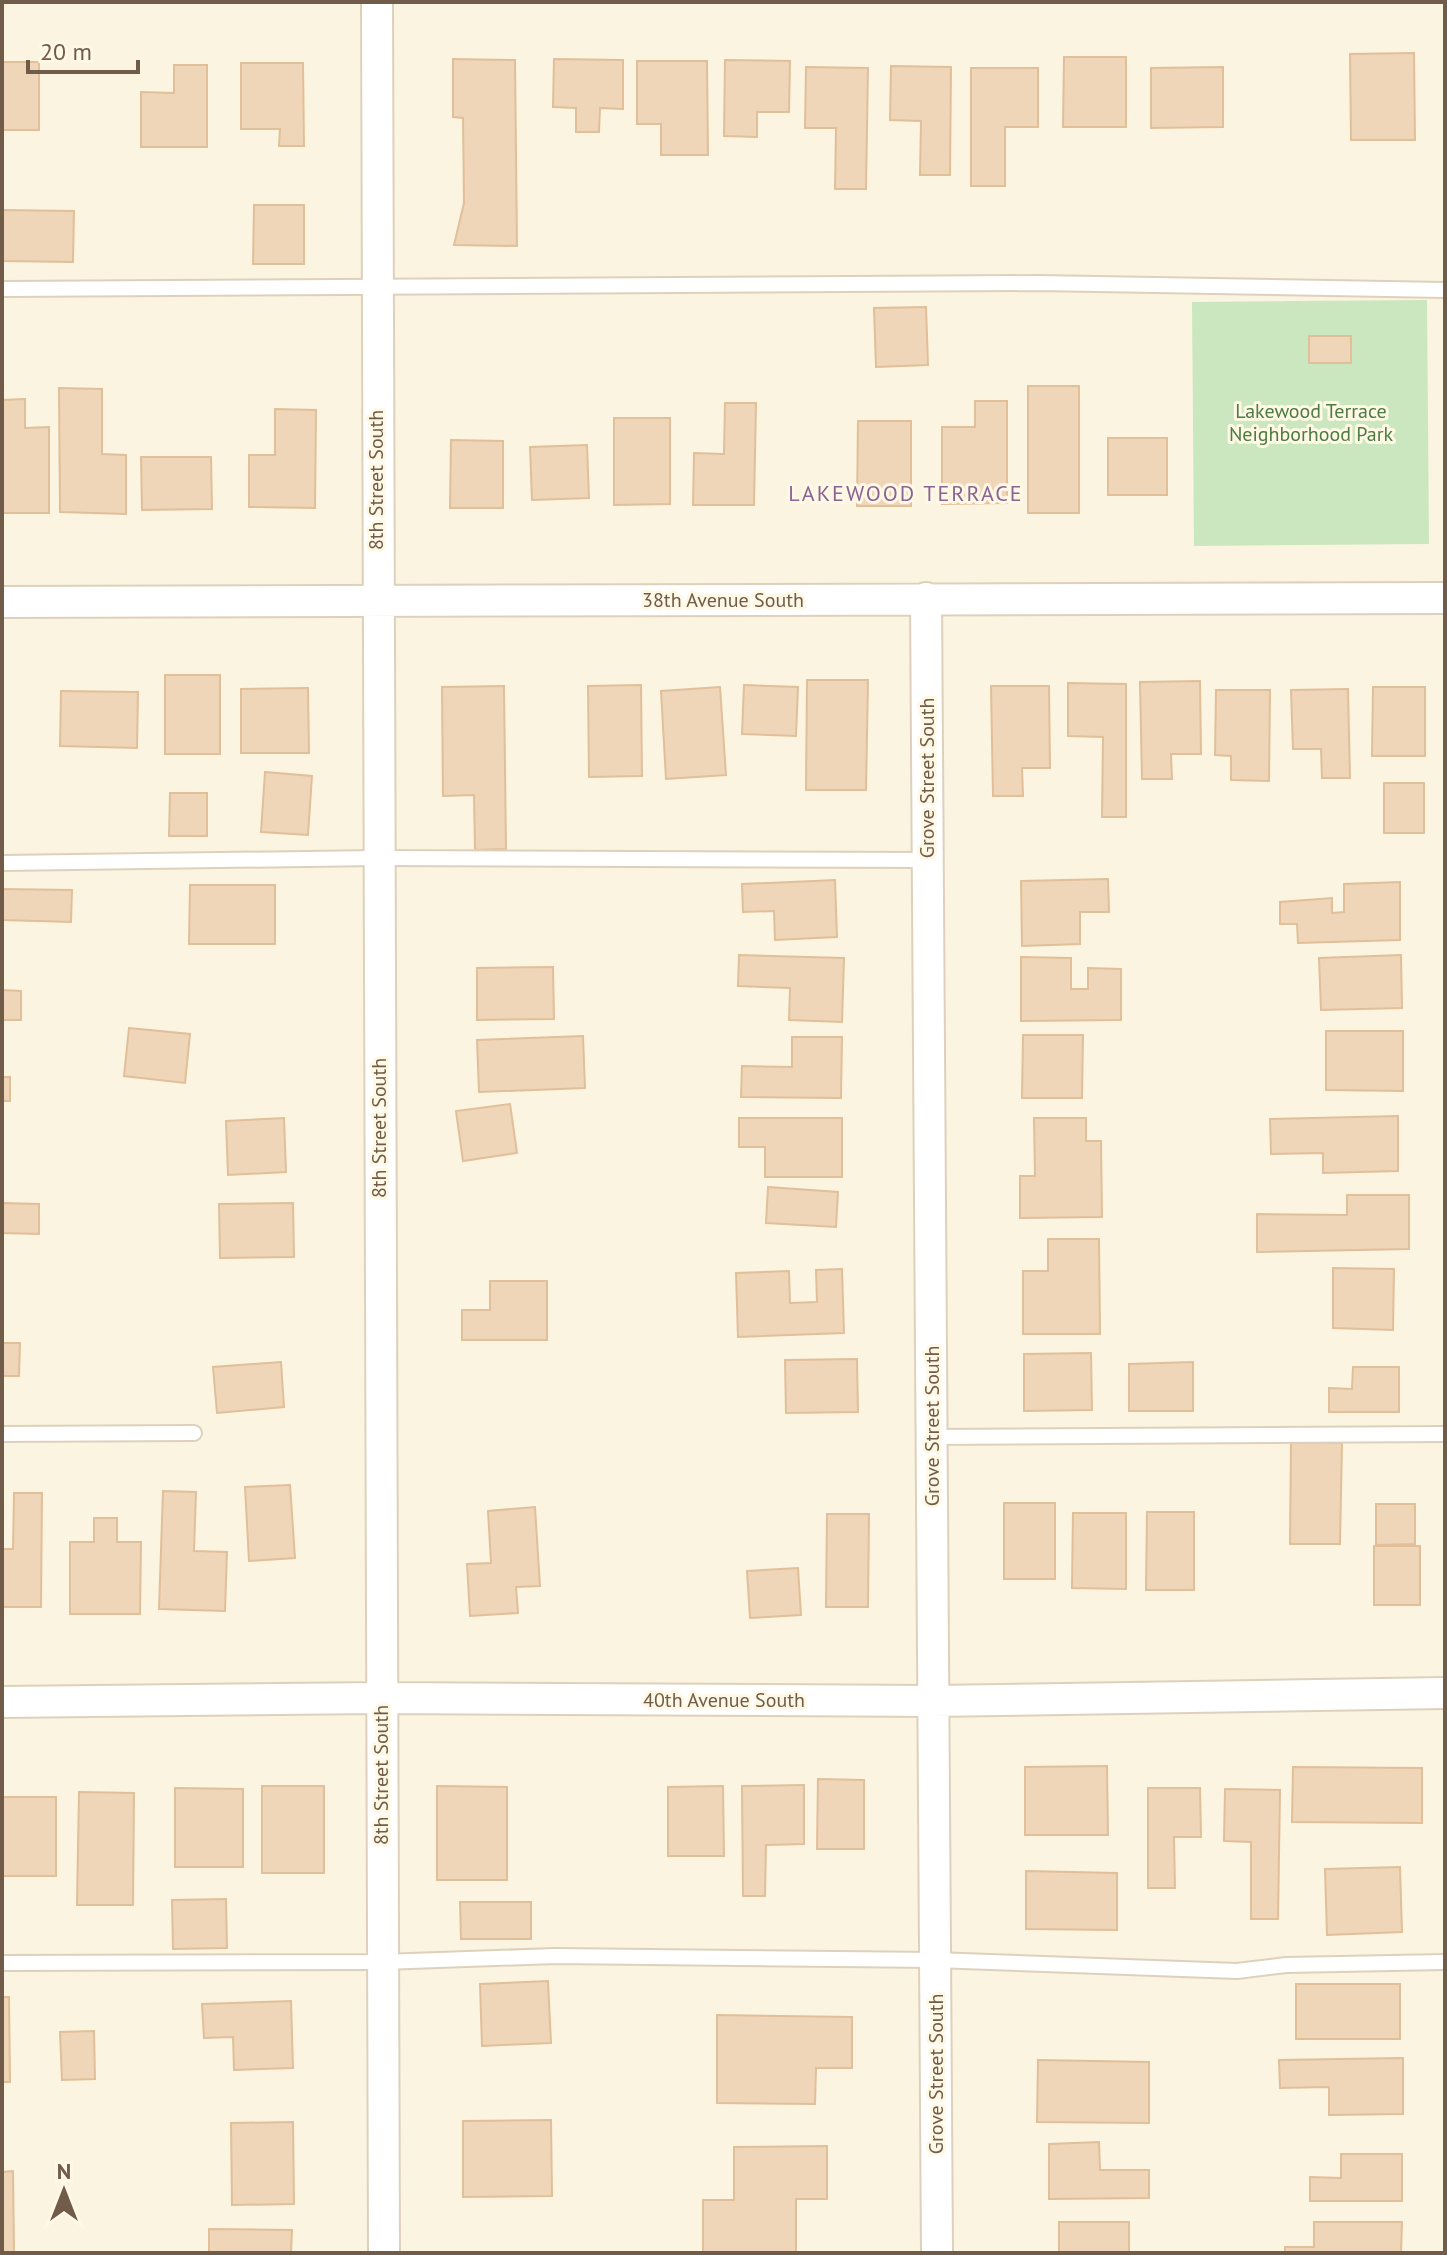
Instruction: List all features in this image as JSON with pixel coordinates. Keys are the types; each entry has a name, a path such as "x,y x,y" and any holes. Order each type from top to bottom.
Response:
{"street":[{"name":"8th Street South","path":"377,2 376,602 384,2253"},
{"name":"Grove Street South","path":"926,598 937,2253"},
{"name":"38th Avenue South","path":"2,602 1445,598"},
{"name":"40th Avenue South","path":"2,1702 381,1698 934,1701 1445,1693"}],"lane":[{"path":"2,289 1038,283 1445,290"},
{"path":"2,863 377,858 928,860"},
{"path":"2,1434 194,1433"},
{"path":"932,1437 1445,1434"},
{"path":"2,1963 382,1962 555,1956 935,1960 1237,1971 1286,1965 1445,1962"}],"green space":[{"name":"Lakewood Terrace Neighborhood Park","path":"1427,300 1429,544 1194,546 1192,302"}],"building":[{"path":"1414,53 1415,140 1351,140 1350,54"},
{"path":"1064,57 1126,57 1126,127 1063,127"},
{"path":"453,59 515,60 517,246 454,245 464,203 463,118 453,117"},
{"path":"554,59 623,60 623,109 600,108 599,132 576,132 576,108 553,107"},
{"path":"725,60 790,61 789,112 757,112 757,137 724,136"},
{"path":"637,61 707,61 708,155 661,155 661,124 637,124"},
{"path":"2,62 39,62 39,130 2,130"},
{"path":"241,63 303,63 304,146 279,146 280,129 241,129"},
{"path":"174,65 207,65 207,147 141,147 141,92 174,93"},
{"path":"891,66 951,67 950,175 920,175 921,121 890,120"},
{"path":"806,67 868,68 866,189 835,189 836,128 805,128"},
{"path":"1223,67 1223,127 1151,128 1151,68"},
{"path":"971,68 1038,68 1038,127 1005,127 1005,186 971,186"},
{"path":"254,205 304,205 304,264 253,264"},
{"path":"2,210 74,211 73,262 2,261"},
{"path":"926,307 928,365 876,367 874,308"},
{"path":"1309,336 1351,336 1351,363 1309,363"},
{"path":"1028,386 1079,386 1079,513 1028,513"},
{"path":"59,388 102,389 102,454 126,455 126,514 60,512"},
{"path":"25,399 25,428 49,427 49,513 2,513 2,400"},
{"path":"975,401 1007,401 1007,503 942,504 942,427 975,427"},
{"path":"725,403 756,403 754,505 693,505 694,453 724,454"},
{"path":"275,409 316,410 315,508 249,507 249,455 275,455"},
{"path":"614,418 670,418 670,504 614,505"},
{"path":"858,421 911,421 911,506 857,506"},
{"path":"1108,438 1167,438 1167,495 1108,495"},
{"path":"451,440 503,441 503,508 450,508"},
{"path":"587,445 589,498 532,500 530,447"},
{"path":"141,457 211,457 212,509 142,510"},
{"path":"165,675 220,675 220,754 165,754"},
{"path":"807,680 868,680 866,790 806,790"},
{"path":"1200,681 1201,754 1171,754 1172,779 1142,779 1140,682"},
{"path":"1068,683 1126,684 1126,817 1102,817 1103,737 1068,736"},
{"path":"641,685 642,776 589,777 588,686"},
{"path":"744,685 798,687 796,736 742,734"},
{"path":"504,686 506,849 475,850 474,795 443,796 442,687"},
{"path":"991,686 1049,686 1050,768 1022,768 1023,796 993,796"},
{"path":"720,687 726,775 666,779 661,691"},
{"path":"1373,687 1425,687 1425,756 1372,756"},
{"path":"308,688 309,753 241,753 241,689"},
{"path":"1348,689 1350,778 1322,778 1321,749 1293,749 1291,690"},
{"path":"1216,690 1270,690 1269,781 1231,780 1231,756 1215,755"},
{"path":"61,691 138,692 137,748 60,746"},
{"path":"265,772 312,776 308,835 261,832"},
{"path":"1384,783 1424,783 1424,833 1384,833"},
{"path":"170,793 207,793 207,836 169,836"},
{"path":"1108,879 1109,912 1080,912 1080,944 1022,946 1021,881"},
{"path":"835,880 837,937 775,940 774,911 743,912 742,884"},
{"path":"1400,882 1400,940 1298,943 1297,924 1280,924 1280,902 1332,898 1332,913 1344,912 1344,884"},
{"path":"190,885 275,885 275,944 189,944"},
{"path":"2,889 72,890 71,922 2,920"},
{"path":"739,955 844,958 842,1022 789,1020 790,988 738,986"},
{"path":"1401,955 1402,1008 1321,1010 1319,958"},
{"path":"1021,957 1071,958 1071,989 1088,989 1088,968 1121,969 1121,1020 1021,1021"},
{"path":"553,967 554,1019 477,1020 477,968"},
{"path":"2,990 21,991 21,1020 2,1020"},
{"path":"129,1028 190,1034 185,1083 124,1076"},
{"path":"1326,1031 1403,1031 1403,1091 1326,1090"},
{"path":"1023,1035 1083,1035 1082,1098 1022,1098"},
{"path":"583,1036 585,1088 479,1092 477,1040"},
{"path":"792,1037 842,1037 841,1098 741,1097 742,1066 792,1067"},
{"path":"2,1077 10,1077 10,1101 2,1101"},
{"path":"510,1104 517,1153 463,1161 456,1111"},
{"path":"1398,1116 1398,1171 1323,1173 1323,1153 1271,1154 1270,1119"},
{"path":"284,1118 286,1172 228,1175 226,1121"},
{"path":"739,1118 842,1118 842,1177 765,1177 765,1147 739,1147"},
{"path":"1034,1118 1086,1118 1086,1141 1101,1141 1102,1217 1020,1218 1020,1176 1035,1176"},
{"path":"768,1187 838,1192 836,1227 766,1223"},
{"path":"1347,1195 1409,1195 1409,1249 1257,1252 1257,1214 1347,1215"},
{"path":"2,1203 39,1204 39,1234 2,1233"},
{"path":"293,1203 294,1257 220,1258 219,1204"},
{"path":"1048,1239 1099,1239 1100,1334 1023,1334 1023,1271 1048,1271"},
{"path":"1333,1268 1394,1269 1393,1330 1333,1328"},
{"path":"842,1269 844,1333 738,1337 736,1273 789,1271 790,1303 817,1302 816,1270"},
{"path":"490,1281 547,1281 547,1340 462,1340 462,1310 490,1310"},
{"path":"2,1343 20,1343 19,1376 2,1376"},
{"path":"1091,1353 1092,1410 1024,1411 1024,1354"},
{"path":"857,1359 858,1412 786,1413 785,1360"},
{"path":"281,1362 284,1407 217,1413 213,1367"},
{"path":"1193,1362 1193,1411 1129,1411 1129,1364"},
{"path":"1353,1367 1399,1367 1399,1412 1329,1412 1329,1388 1352,1389"},
{"path":"1291,1443 1342,1443 1340,1544 1290,1544"},
{"path":"290,1485 295,1558 249,1561 245,1487"},
{"path":"163,1491 196,1492 194,1551 227,1552 225,1611 159,1609"},
{"path":"14,1493 42,1493 41,1607 2,1607 2,1549 13,1549"},
{"path":"1004,1503 1055,1503 1055,1579 1004,1579"},
{"path":"1376,1504 1415,1504 1415,1544 1376,1545"},
{"path":"535,1507 540,1586 516,1587 518,1613 470,1616 467,1564 491,1563 488,1511"},
{"path":"1147,1512 1194,1512 1194,1590 1146,1590"},
{"path":"1073,1513 1126,1513 1126,1589 1072,1588"},
{"path":"827,1514 869,1514 868,1607 826,1607"},
{"path":"94,1518 117,1518 117,1542 141,1542 140,1614 70,1614 70,1542 94,1542"},
{"path":"1374,1546 1420,1546 1420,1605 1374,1605"},
{"path":"798,1568 801,1615 750,1618 747,1571"},
{"path":"1107,1766 1108,1835 1025,1835 1025,1767"},
{"path":"1293,1767 1422,1768 1422,1823 1292,1822"},
{"path":"818,1779 864,1780 864,1849 817,1849"},
{"path":"804,1785 804,1844 766,1845 765,1896 743,1896 742,1786"},
{"path":"262,1786 324,1786 324,1873 262,1873"},
{"path":"437,1786 507,1787 507,1880 437,1880"},
{"path":"723,1786 724,1856 668,1856 668,1787"},
{"path":"175,1788 243,1789 243,1867 175,1867"},
{"path":"1148,1788 1200,1788 1201,1837 1174,1837 1175,1888 1148,1888"},
{"path":"1225,1789 1280,1790 1278,1919 1251,1919 1251,1842 1224,1841"},
{"path":"79,1792 134,1793 133,1905 77,1905"},
{"path":"2,1797 56,1797 56,1876 2,1876"},
{"path":"1400,1867 1402,1932 1327,1935 1325,1869"},
{"path":"1026,1871 1117,1873 1117,1930 1026,1929"},
{"path":"226,1899 227,1948 173,1949 172,1900"},
{"path":"460,1902 531,1902 531,1939 461,1939"},
{"path":"548,1981 551,2043 482,2046 480,1984"},
{"path":"1296,1984 1400,1984 1400,2039 1296,2039"},
{"path":"2,1997 9,1997 10,2082 2,2082"},
{"path":"291,2001 293,2068 234,2070 233,2037 204,2038 202,2004"},
{"path":"717,2015 852,2017 852,2068 816,2068 815,2104 717,2103"},
{"path":"94,2031 95,2079 62,2080 60,2032"},
{"path":"1403,2058 1403,2114 1329,2115 1329,2087 1280,2088 1279,2060"},
{"path":"1038,2060 1149,2062 1149,2123 1037,2122"},
{"path":"551,2120 552,2196 463,2197 463,2121"},
{"path":"293,2122 294,2204 232,2205 231,2123"},
{"path":"1099,2142 1100,2170 1149,2170 1149,2198 1049,2199 1049,2144"},
{"path":"827,2146 827,2199 796,2199 796,2252 703,2253 703,2200 734,2200 734,2147"},
{"path":"1341,2154 1402,2154 1402,2201 1310,2201 1310,2177 1341,2178"},
{"path":"13,2171 14,2253 2,2253 2,2172"},
{"path":"1059,2222 1129,2222 1129,2253 1059,2253"},
{"path":"1314,2222 1402,2222 1401,2253 1285,2253 1285,2247 1314,2247"},
{"path":"209,2229 292,2230 291,2253 209,2253"}],"district":[{"name":"LAKEWOOD TERRACE","path":"906,493"}]}
